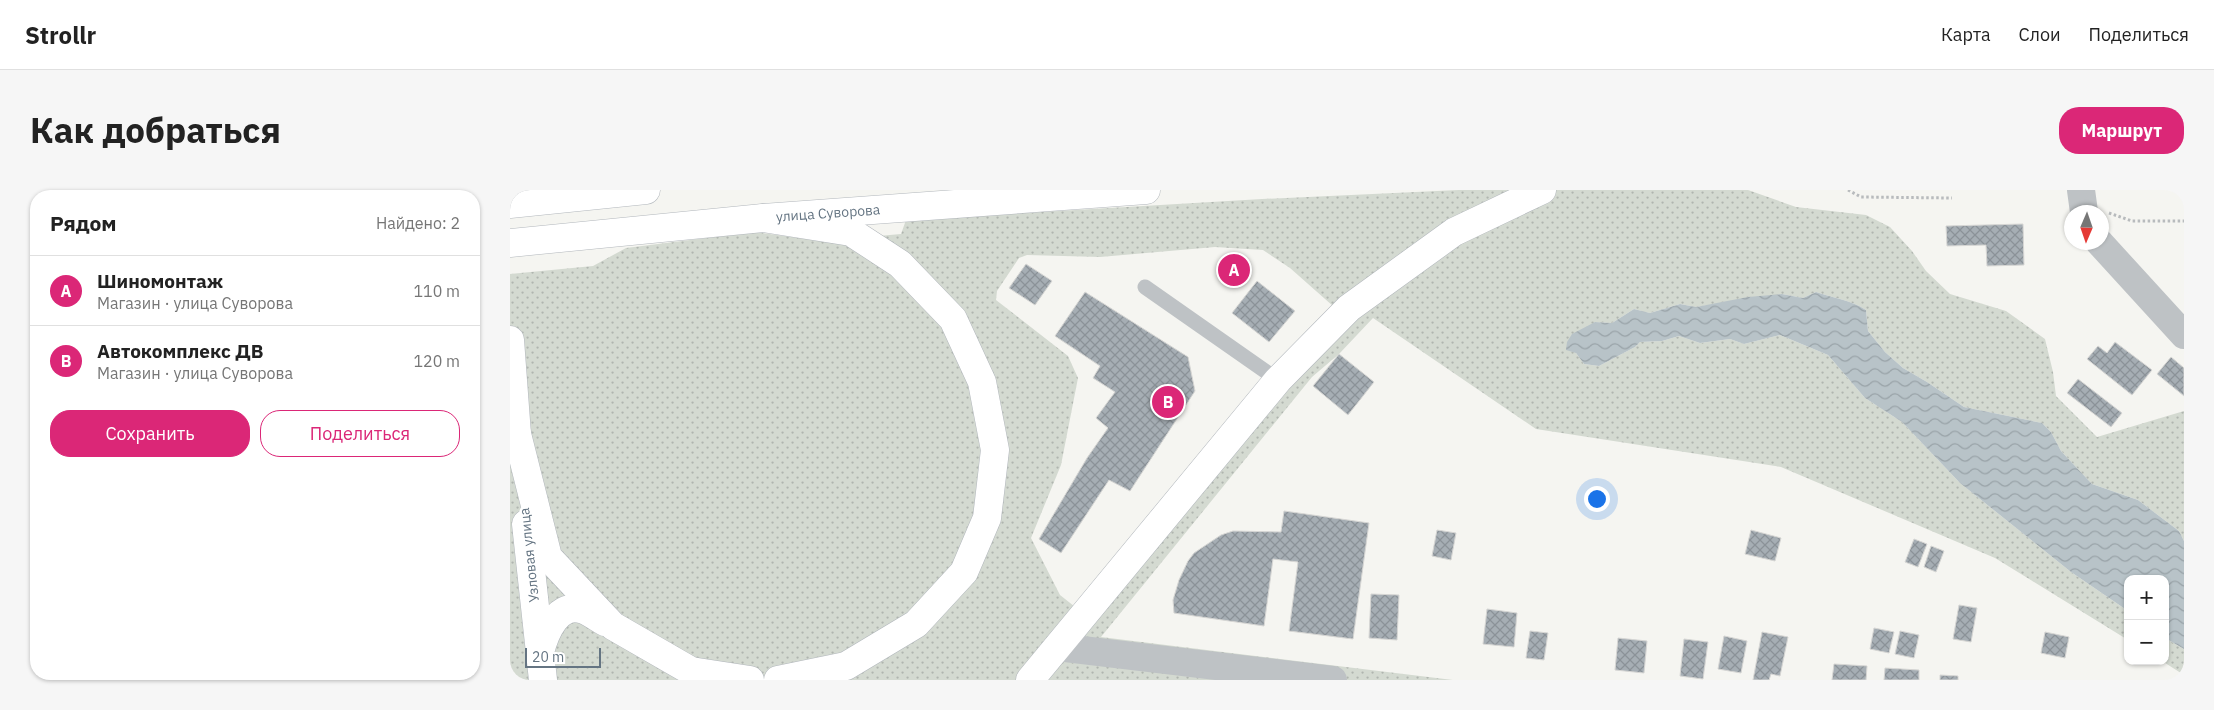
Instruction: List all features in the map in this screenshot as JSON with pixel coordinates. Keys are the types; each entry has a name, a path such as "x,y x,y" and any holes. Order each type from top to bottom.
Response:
{"street":[{"path":"510,204 646,190"},
{"name":"улица Суворова","path":"510,243 763,218 1146,190"},
{"path":"1030,680 1278,380 1349,308 1454,232 1542,190"},
{"path":"763,218 851,232 900,264 953,319 982,382 995,450 987,518 964,572 916,624 846,666 778,680"},
{"path":"2106,250 2184,335"},
{"name":"Узловая улица","path":"510,340 516,430 543,680"},
{"path":"516,430 548,557 613,626"},
{"path":"540,652 544,636 553,620 568,610 582,609 691,671 750,680"},
{"path":"1057,647 1333,680"}],"lane":[{"path":"1145,287 1278,380"}],"path":[{"path":"1848,190 1861,197 1952,198"},
{"path":"2082,201 2115,216 2132,221 2184,221"}],"shaded area":[{"path":"1459,190 1748,190 1796,207 1866,215 1890,227 1912,251 1926,271 1950,294 2006,311 2045,339 2053,372 2056,396 2097,437 2184,411 2184,541 2179,531 2138,500 2092,484 2061,451 2051,432 2042,423 1964,407 1903,368 1885,352 1868,331 1866,310 1848,301 1816,292 1803,298 1782,294 1696,307 1680,304 1650,313 1634,309 1612,323 1595,322 1576,353 1584,364 1599,366 1635,347 1640,342 1662,341 1679,336 1700,343 1730,339 1744,344 1780,335 1828,355 1865,398 1902,422 1960,483 2071,572 2124,608 2124,638 1995,558 1781,467 1536,429 1373,318 1339,354 1312,377 1101,637 1453,680 510,680 510,274 593,266 626,248 754,232 822,241 901,234 906,220 1262,199","holes":["1215,247 1263,250 1290,268 1342,314 1084,614 1060,595 1031,538 1061,465 1078,378 1068,356 996,300 997,291 1019,258 1027,255 1100,257"]},
{"path":"2169,640 2184,649 2184,675 2168,665"}],"water":[{"path":"1816,292 1848,301 1866,310 1868,331 1885,352 1903,368 1964,407 2042,423 2051,432 2061,451 2092,484 2138,500 2179,531 2184,541 2184,649 2169,640 2169,575 2124,575 2124,608 2071,572 1960,483 1902,422 1865,398 1828,355 1780,335 1744,344 1730,339 1700,343 1679,336 1662,341 1640,342 1635,347 1599,366 1584,364 1576,353 1566,350 1567,342 1572,334 1595,322 1612,323 1634,309 1650,313 1680,304 1696,307 1748,297 1782,294 1803,298"}],"building":[{"path":"2023,224 2024,265 1987,266 1986,245 1947,246 1946,226"},
{"path":"1228,257 1250,272 1240,287 1218,271"},
{"path":"1026,264 1052,281 1035,305 1009,288"},
{"path":"1257,281 1295,311 1269,342 1232,313"},
{"path":"1085,292 1188,357 1195,391 1130,491 1109,480 1061,553 1039,539 1087,458 1108,428 1096,418 1115,392 1093,378 1100,366 1055,336"},
{"path":"2115,342 2152,370 2132,395 2087,359 2098,346 2107,353"},
{"path":"1339,354 1374,382 1348,415 1313,386"},
{"path":"2171,357 2184,368 2184,396 2157,374"},
{"path":"2078,379 2122,413 2111,427 2067,393"},
{"path":"1284,511 1369,523 1353,639 1289,631 1298,562 1273,559 1264,626 1174,613 1173,600 1179,580 1194,553 1221,535 1233,531 1281,532"},
{"path":"1437,530 1456,533 1451,560 1432,556"},
{"path":"1751,530 1781,538 1775,561 1745,554"},
{"path":"1914,539 1927,544 1918,567 1905,562"},
{"path":"1931,546 1944,551 1936,572 1924,567"},
{"path":"1371,594 1399,595 1397,640 1369,638"},
{"path":"1959,605 1977,608 1971,642 1953,639"},
{"path":"1487,609 1517,613 1514,647 1483,644"},
{"path":"1874,628 1894,632 1889,653 1870,649"},
{"path":"1530,631 1548,633 1544,660 1526,658"},
{"path":"1900,631 1919,635 1914,658 1895,654"},
{"path":"1762,632 1788,637 1780,676 1771,674 1769,680 1753,680"},
{"path":"2045,632 2069,637 2065,658 2041,653"},
{"path":"1724,636 1747,641 1741,673 1718,669"},
{"path":"1618,638 1647,641 1644,673 1615,670"},
{"path":"1684,639 1708,642 1703,679 1680,676"},
{"path":"1834,664 1867,666 1866,680 1832,680"},
{"path":"1885,668 1919,670 1919,680 1884,680"},
{"path":"1940,675 1958,676 1958,680 1940,680"}],"place":[{"name":"Шиномонтаж","path":"1234,270"},
{"name":"Автокомплекс ДВ","path":"1168,402"}]}
